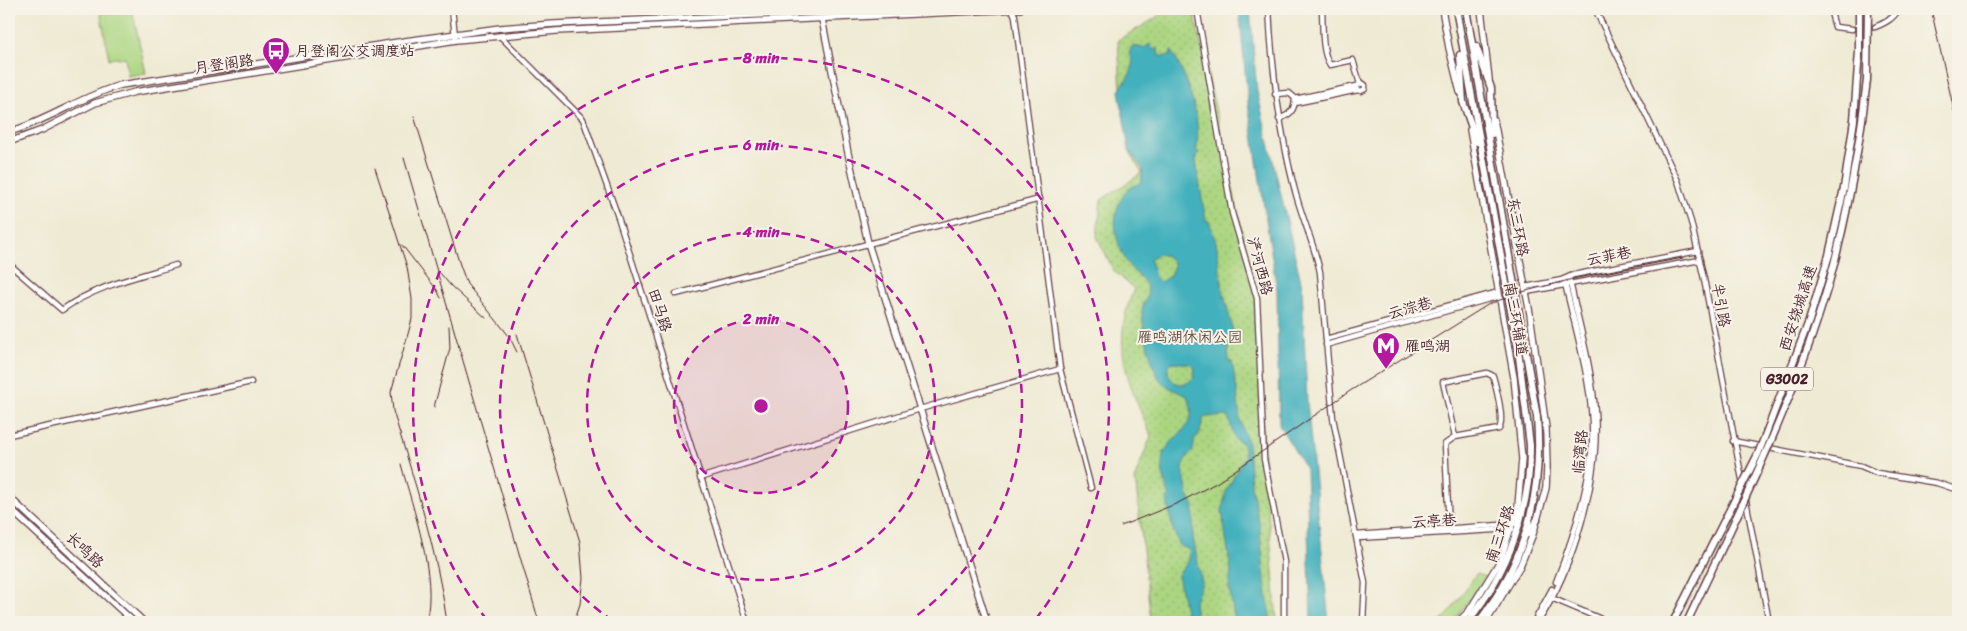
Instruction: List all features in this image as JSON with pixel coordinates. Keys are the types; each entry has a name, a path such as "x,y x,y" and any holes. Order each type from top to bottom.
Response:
{"highway":[{"path":"1456,9 1463,102 1484,162"},
{"name":"东三环路","path":"1456,9 1518,349 1530,445"},
{"name":"东三环路","path":"1466,9 1537,417 1540,450"},
{"name":"西安绕城高速","path":"1673,622 1758,454 1809,322 1829,255 1842,197 1854,120 1859,50 1859,9"},
{"name":"西安绕城高速","path":"1687,622 1732,528 1779,419 1816,323 1830,280 1846,215 1862,120 1867,80 1868,9"},
{"path":"1470,29 1490,88 1494,165"},
{"name":"南三环路","path":"1478,622 1503,586 1510,563 1524,506 1530,445"},
{"name":"南三环路","path":"1467,622 1510,563 1523,541 1533,505 1540,450"},
{"path":"1513,524 1524,506"},
{"path":"1523,541 1537,520"}],"main road":[{"name":"月登阁路","path":"9,132 38,122 100,92 121,85 455,33 554,24 822,10 888,9"},
{"name":"月登阁路","path":"9,142 42,130 95,103 128,93 160,86 335,61 456,40 556,31 1020,9"},
{"name":"南三环辅道","path":"1442,9 1449,48 1472,137 1500,294 1518,412 1522,459 1510,563 1486,622"},
{"name":"南三环辅道","path":"1458,622 1510,563 1537,520 1546,488 1547,445 1543,406 1526,289 1496,133 1481,9"},
{"path":"822,19 868,243 987,622"},
{"name":"长鸣路","path":"9,497 144,622"},
{"name":"长鸣路","path":"9,508 134,622"}],"street":[{"path":"452,9 456,40"},
{"path":"1012,9 1015,16 1040,200 1060,369 1091,488"},
{"name":"浐河西路","path":"1197,9 1232,213 1257,298 1264,459 1284,562 1284,622"},
{"path":"1269,9 1272,63 1279,119 1294,189 1316,254 1333,418 1366,583 1363,622"},
{"path":"1295,101 1358,90 1361,92 1365,89 1365,85 1360,84 1353,60 1330,65 1327,60 1323,42 1322,9"},
{"name":"半引路","path":"1595,9 1678,181 1691,222 1700,260 1769,622"},
{"path":"1830,9 1834,27 1852,29"},
{"path":"1875,27 1886,22 1900,9"},
{"path":"822,10 822,19"},
{"name":"田马路","path":"500,36 583,119 618,217 747,622"},
{"path":"1276,94 1289,93 1295,101 1295,106 1289,115 1279,119"},
{"path":"676,294 1040,200"},
{"name":"云菲巷","path":"1526,289 1698,251"},
{"name":"云菲巷","path":"1567,281 1700,260"},
{"path":"9,264 62,310 75,300 96,291 176,265"},
{"name":"临湾路","path":"1538,622 1550,598 1571,538 1586,484 1592,445 1588,384 1567,281"},
{"name":"云淙巷","path":"1326,342 1500,294"},
{"path":"700,478 920,409 1060,369"},
{"path":"1449,528 1445,444 1455,437 1499,429 1501,426 1500,406 1493,376 1487,373 1443,382 1455,437"},
{"path":"9,435 251,382"},
{"path":"1733,441 1861,466 1877,473 1937,483 1958,490"},
{"path":"1357,536 1513,524"},
{"name":"云亭巷","path":"1357,536 1513,524"},
{"path":"1550,598 1608,622"},
{"name":"临湾路","path":"1534,622 1550,598"}],"green space":[{"path":"100,9 132,9 146,73 128,76 125,57 109,59"},
{"name":"雁鸣湖休闲公园","path":"1167,9 1180,9 1195,16 1256,295 1264,459 1277,622 1151,622 1135,477 1151,436 1129,382 1123,347 1123,329 1134,289 1114,271 1097,237 1101,200 1142,173 1130,152 1121,92 1118,40"},
{"path":"1476,574 1486,577 1453,622 1440,622 1449,613"}],"water":[{"path":"1239,9 1250,9 1257,91 1302,286 1307,401 1329,622 1311,622 1306,469 1279,425 1277,290 1248,103"},
{"path":"1150,44 1152,49 1158,49 1159,56 1170,56 1172,51 1188,87 1195,113 1198,139 1196,151 1199,152 1196,159 1197,169 1206,221 1209,221 1216,242 1223,291 1233,331 1228,348 1229,362 1232,362 1240,420 1248,444 1251,485 1259,522 1271,622 1235,622 1229,587 1231,571 1222,511 1226,491 1245,456 1243,444 1235,439 1228,416 1204,417 1199,435 1195,437 1193,451 1186,458 1183,468 1188,496 1194,506 1193,538 1202,583 1194,604 1197,622 1187,622 1178,575 1190,556 1188,549 1180,546 1172,527 1167,499 1170,496 1166,487 1162,462 1168,446 1189,422 1191,406 1187,396 1170,388 1161,381 1154,368 1142,317 1147,295 1146,286 1125,259 1117,240 1116,229 1117,208 1121,199 1130,189 1141,182 1143,169 1129,150 1119,91 1132,68 1132,59 1129,54 1132,46 1144,48","holes":["1158,254 1168,256 1174,265 1170,276 1160,282 1155,277 1150,259","1172,362 1191,364 1195,368 1194,377 1185,384 1174,382 1168,372"]}],"tunnel":[{"path":"1852,29 1875,27"}],"railway":[{"path":"1931,9 1958,128"},
{"path":"414,116 467,284 509,336 517,352"},
{"path":"404,158 539,622"},
{"path":"375,168 407,267 412,299 412,319 391,392 393,411 431,542 447,622"},
{"path":"402,245 437,290 441,298"},
{"path":"1121,526 1178,503 1218,482 1350,391 1489,304 1522,292 1577,278 1683,258"},
{"path":"440,273 451,286 486,318"},
{"path":"434,407 450,348 449,326"},
{"path":"517,334 580,542 583,578 580,604 574,622"},
{"path":"401,464 427,564 429,604 426,622"}],"place":[{"name":"月登阁公交调度站","path":"276,75"},
{"name":"雁鸣湖","path":"1386,370"}]}
